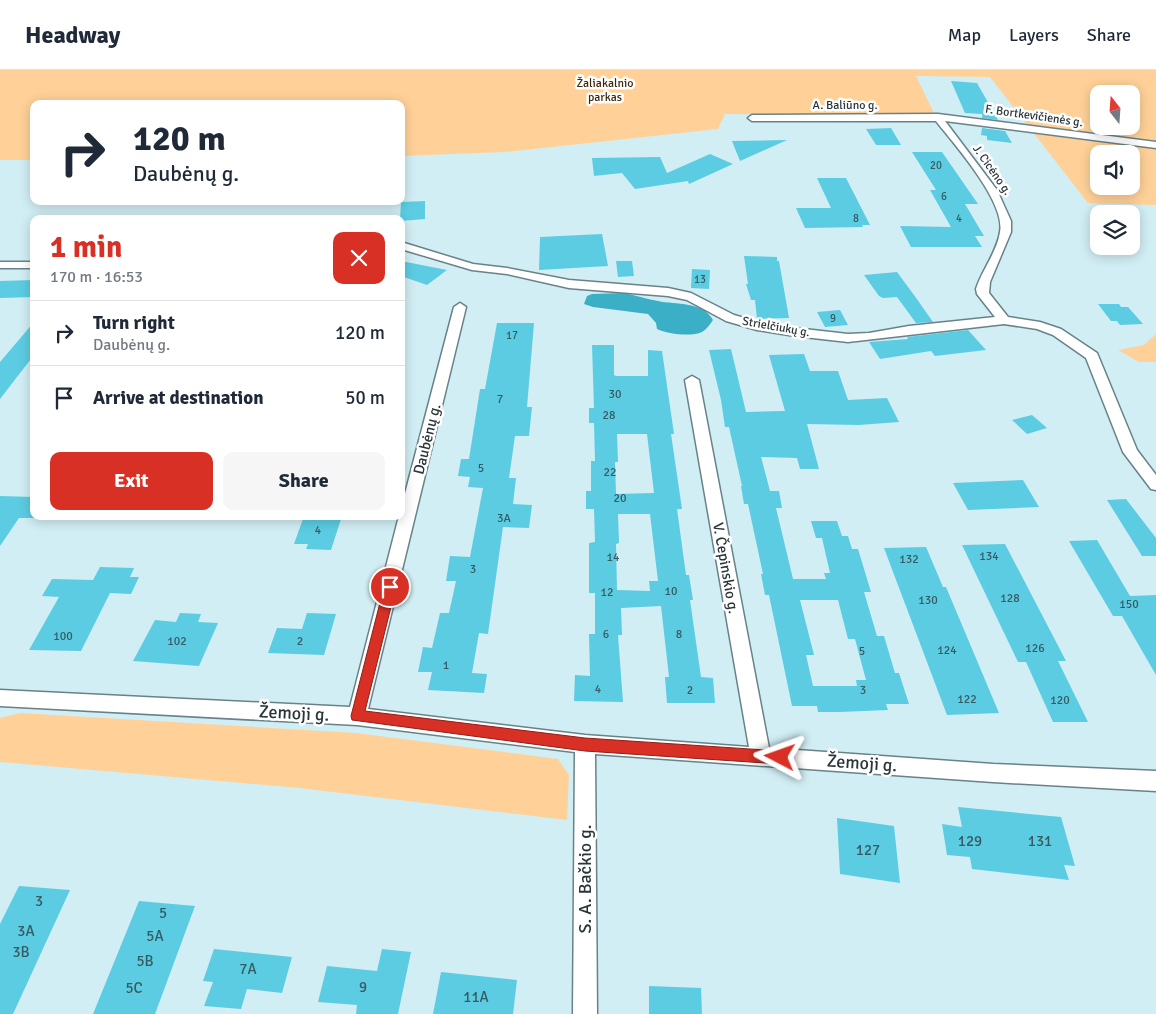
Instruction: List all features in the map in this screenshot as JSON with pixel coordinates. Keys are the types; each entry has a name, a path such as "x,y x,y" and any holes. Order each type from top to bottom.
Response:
{"street":[{"name":"A. Baliūno g.","path":"752,118 938,117"},
{"name":"F. Bortkevičienės g.","path":"938,117 1156,145"},
{"name":"J. Cicėno g.","path":"938,117 999,200 1007,218 1006,231 982,289 983,294 1004,320"},
{"name":"Strielčiukų g.","path":"405,246 472,267 507,271 569,284 668,292 691,297 730,318 757,326 795,332 848,338 870,337 909,330 1004,320 1024,322 1057,332 1092,356 1130,452 1156,485"},
{"path":"0,265 30,265"},
{"name":"Daubėnų g.","path":"357,716 460,307"},
{"name":"V. Čepinskio g.","path":"692,380 761,756"},
{"name":"Žemoji g.","path":"0,698 357,716 585,744 993,773 1156,782"},
{"name":"S. A. Bačkio g.","path":"585,744 585,1014"}],"green space":[{"name":"Žaliakalnio parkas","path":"0,70 1156,70 1156,205 1088,203 990,77 916,76 935,115 725,114 718,129 505,152 405,156 405,100 30,100 30,160 0,160"},
{"path":"1156,334 1156,362 1139,362 1118,350 1144,345"},
{"path":"20,713 356,733 558,759 569,775 567,820 299,788 0,762 0,718"}],"water":[{"path":"623,293 696,307 709,314 713,320 702,332 697,334 680,334 657,329 656,323 648,314 593,307 584,304 587,296 592,294"}],"building":[{"path":"951,81 977,83 998,120 982,118 982,114 965,113"},
{"path":"891,128 901,145 876,145 866,129"},
{"path":"982,128 1005,131 1012,143 987,140 987,136 981,135"},
{"path":"787,140 740,161 732,141"},
{"path":"912,152 942,152 978,204 965,204 984,236 975,236 982,247 911,247 900,226 951,227 930,190 936,190"},
{"path":"710,154 733,164 689,184 688,181 635,189 622,173 594,176 592,158 660,157 667,173"},
{"path":"817,178 846,178 870,225 862,225 863,227 805,228 796,208 831,208"},
{"path":"425,201 425,219 405,221 405,215 400,215 401,205 405,205 405,202"},
{"path":"602,234 608,266 539,270 540,237"},
{"path":"744,256 777,257 789,318 757,319 755,300 751,300 746,284 748,284"},
{"path":"616,261 632,261 634,276 618,277"},
{"path":"405,262 447,270 427,285 405,277"},
{"path":"692,269 710,270 709,289 691,288"},
{"path":"897,272 933,322 916,323 897,297 883,298 879,296 864,275"},
{"path":"30,280 30,297 0,298 0,281"},
{"path":"1098,304 1119,304 1121,307 1128,307 1143,324 1120,325 1117,321 1111,321"},
{"path":"840,310 848,325 825,327 817,312"},
{"path":"497,323 534,323 527,407 532,407 529,436 515,436 509,478 516,478 513,504 532,505 529,528 503,527 488,634 479,633 472,673 487,674 484,693 428,690 432,672 418,672 423,647 432,648 440,613 449,613 456,581 446,581 450,556 470,557 483,488 468,487 470,477 458,476 461,459 469,459 480,389 485,389"},
{"path":"30,327 30,360 0,399 0,362"},
{"path":"968,330 986,350 935,356 931,351 880,359 869,342 908,339 907,337"},
{"path":"592,345 614,345 614,375 616,376 648,376 648,350 662,351 682,509 677,509 686,575 689,575 693,600 690,600 701,677 713,678 715,703 667,703 665,677 669,677 661,606 621,608 622,635 618,635 623,702 574,701 575,675 590,676 589,634 595,634 595,593 589,593 589,543 595,542 594,509 586,509 586,491 591,491 591,461 595,461 594,423 589,423 589,408 594,408","holes":["617,434 647,434 654,493 616,494 615,462 618,462","618,514 650,514 658,581 649,581 650,591 617,590 616,544 619,543"]},
{"path":"731,349 746,412 785,411 769,355 804,354 810,371 838,371 848,400 887,398 899,422 859,425 807,424 819,469 800,469 797,458 761,457 770,491 779,491 782,508 776,508 793,579 826,579 824,573 830,573 822,538 816,538 811,521 837,521 842,536 848,536 852,549 858,549 871,592 864,592 877,636 884,636 895,673 899,673 909,704 886,704 888,710 840,712 818,712 817,706 792,706 769,595 765,595 761,574 763,574 748,504 744,504 729,427 725,427 721,400 709,350","holes":["800,600 838,600 848,639 855,639 866,680 856,680 857,686 813,686 806,655 814,655"]},
{"path":"1032,415 1047,428 1027,434 1012,420"},
{"path":"1023,480 1039,507 968,510 953,483"},
{"path":"0,496 30,497 30,518 19,518 0,546"},
{"path":"1126,499 1156,538 1156,556 1142,556 1107,500"},
{"path":"303,520 341,520 331,550 306,549 308,544 294,544"},
{"path":"1097,540 1130,596 1156,595 1156,675 1122,616 1113,616 1069,541"},
{"path":"1005,544 1066,661 1058,661 1088,722 1053,722 1026,662 1018,662 962,545"},
{"path":"926,547 943,587 946,587 999,713 947,715 884,548"},
{"path":"100,567 134,568 130,577 139,577 131,594 110,593 81,651 29,650 59,597 42,596 52,579 93,580"},
{"path":"180,613 201,614 198,622 218,623 199,666 133,661 155,620 176,622"},
{"path":"307,613 336,614 324,655 268,653 277,628 302,629"},
{"path":"958,807 1061,817 1075,866 1064,865 1069,880 972,869 970,857 947,855 942,824 962,827"},
{"path":"837,818 894,826 900,883 840,874"},
{"path":"19,886 70,890 13,1014 0,1014 0,924"},
{"path":"139,901 195,906 155,1014 93,1014"},
{"path":"214,949 292,957 282,993 247,989 241,1009 204,1006 213,982 203,981"},
{"path":"382,949 411,952 398,1014 356,1014 357,1005 318,1002 327,966 377,971"},
{"path":"441,972 517,980 513,1014 433,1014"},
{"path":"649,986 701,988 702,1014 649,1014"}],"route":[{"path":"390,587 357,716 585,744 780,757"}]}
